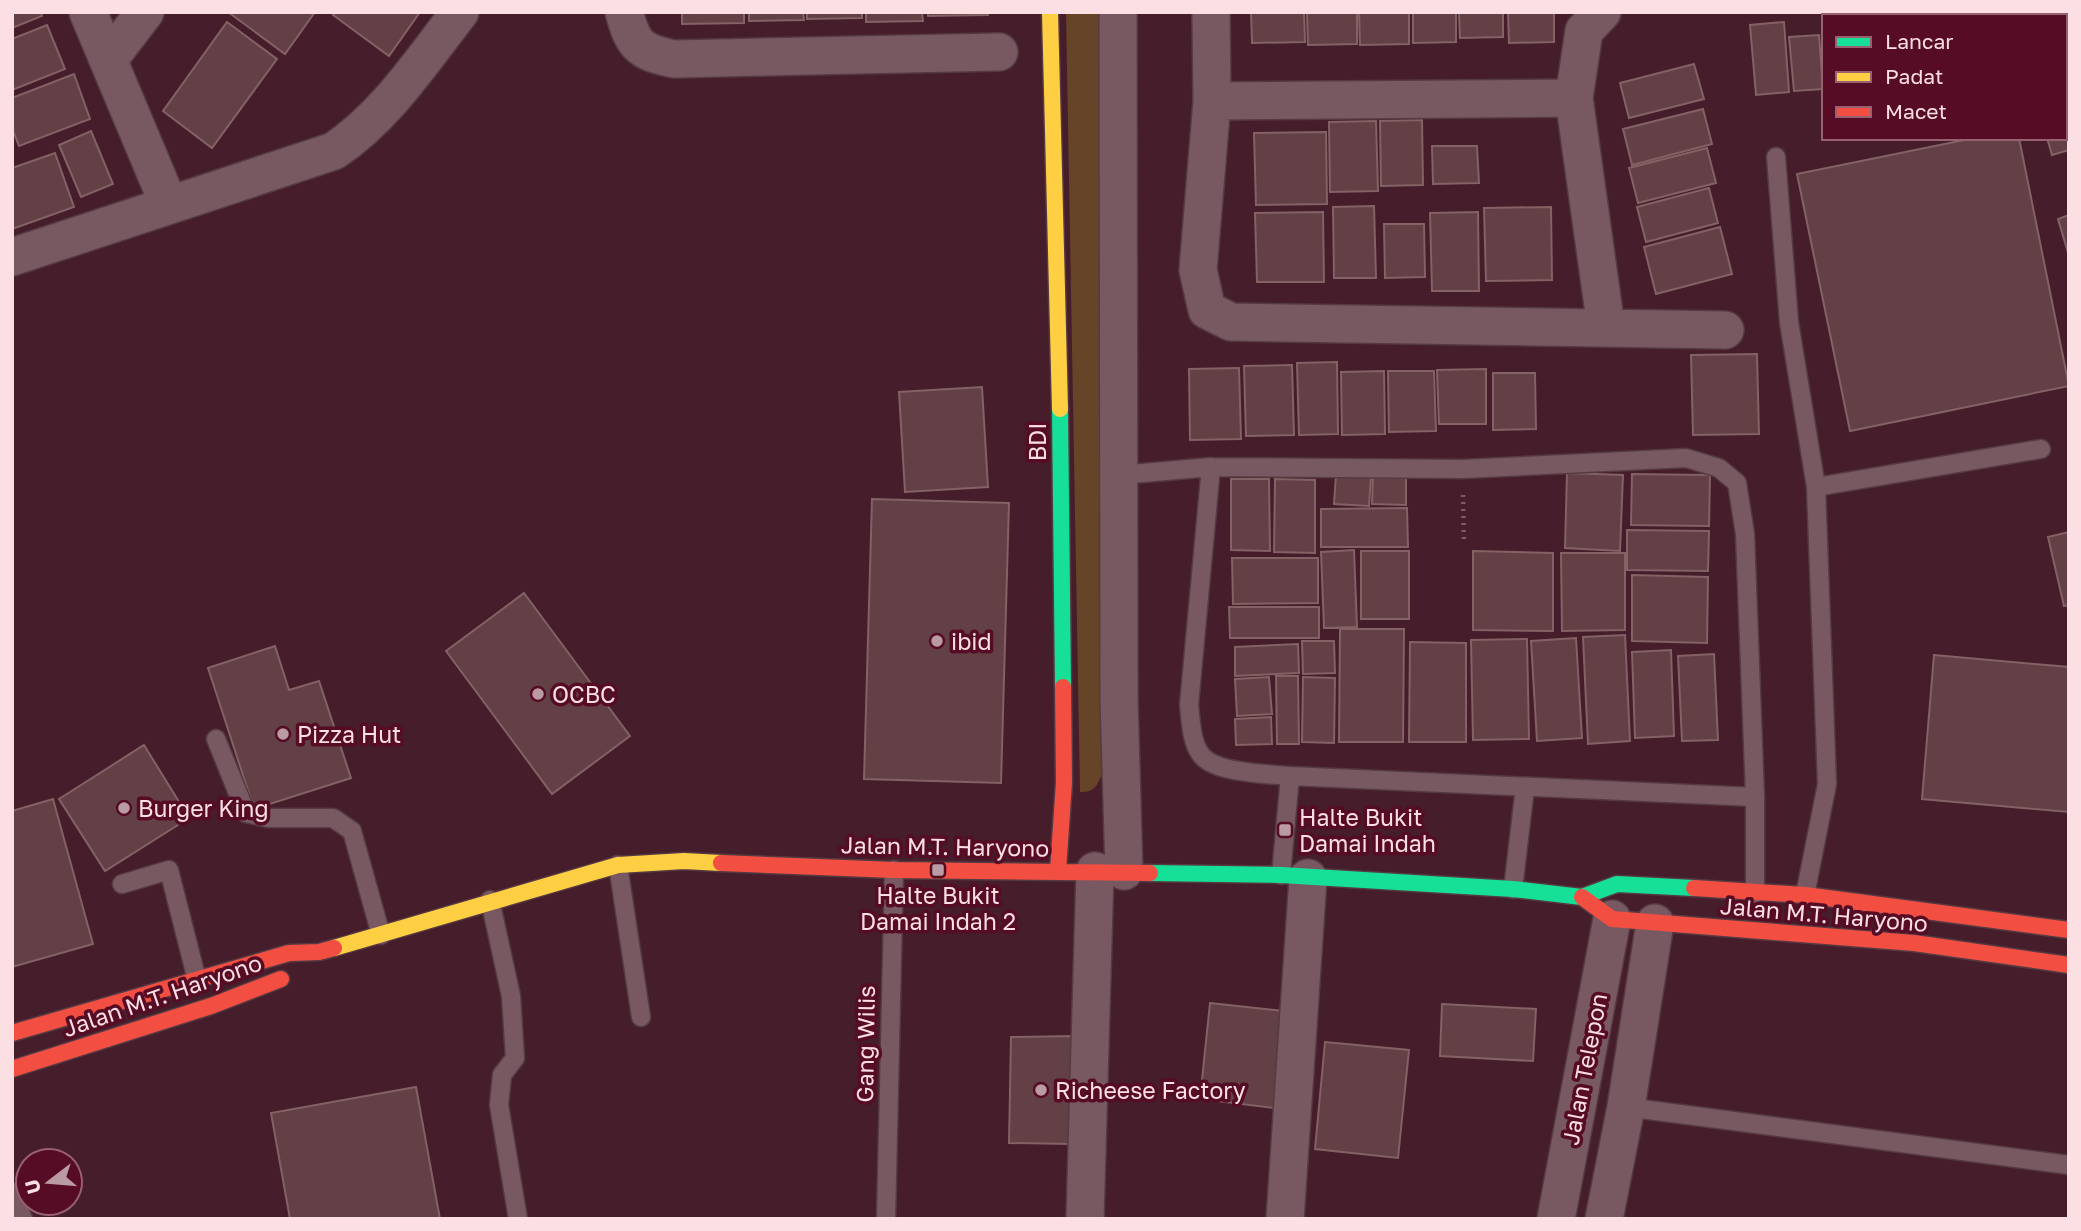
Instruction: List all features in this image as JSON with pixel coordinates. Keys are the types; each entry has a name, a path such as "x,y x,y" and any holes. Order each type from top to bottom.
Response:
{"main road":[{"name":"BDI","path":"1050,12 1059,361 1064,782 1058,871"},
{"name":"Jalan M.T. Haryono","path":"12,1032 289,953 320,952 618,864 684,862 894,870 1110,871 1294,877 1513,889 1657,906 2069,965"},
{"name":"Jalan M.T. Haryono","path":"1582,897 1657,906 1755,894 1805,895 2069,930"},
{"name":"Jalan M.T. Haryono","path":"12,1069 211,1006 296,973 320,952"}],"street":[{"path":"88,12 169,205"},
{"path":"109,59 145,12"},
{"path":"12,257 334,151 362,133 460,12"},
{"path":"624,12 632,40 650,54 674,59 999,52"},
{"path":"1085,1219 1110,871 1119,700 1118,12"},
{"path":"1211,12 1212,101 1198,270 1207,310 1231,322 1725,330"},
{"path":"1602,12 1584,31 1574,98 1606,327"},
{"path":"1212,101 1574,98"},
{"path":"1285,1219 1294,877"},
{"name":"Jalan Telepon","path":"1556,1219 1614,901"},
{"name":"Jalan Telepon","path":"1604,1219 1626,1107 1657,906"}],"lane":[{"path":"1776,157 1789,322 1816,487 1827,784 1805,895"},
{"path":"1816,487 2041,449"},
{"path":"1120,475 1211,467 1463,469 1686,458 1718,468 1737,483 1745,534 1755,797 1755,894"},
{"path":"1211,467 1189,705 1193,736 1203,758 1227,768 1290,776 1755,797"},
{"path":"216,738 246,813 268,818 333,818 352,831 381,935"},
{"path":"1290,776 1294,877"},
{"path":"1513,889 1525,787"},
{"path":"618,864 641,1017"},
{"path":"122,884 169,870 197,980"},
{"name":"Gang Wilis","path":"886,1219 894,870"},
{"path":"490,900 511,996 515,1058 502,1075 499,1105 518,1219"},
{"path":"1626,1107 2069,1166"},
{"path":"12,1192 23,1219"}],"path":[{"path":"1463,469 1464,544"}],"shaded area":[{"path":"1066,12 1102,12 1102,774 1094,788 1085,792 1080,792"}],"building":[{"path":"12,12 41,12 42,16 12,28"},
{"path":"228,12 315,12 285,54"},
{"path":"336,12 420,12 389,56 333,15"},
{"path":"682,12 744,12 744,23 682,24"},
{"path":"749,12 803,12 804,20 749,21"},
{"path":"807,12 862,12 862,18 807,19"},
{"path":"866,12 922,12 923,21 866,22"},
{"path":"928,12 988,12 988,15 928,16"},
{"path":"1251,12 1304,12 1305,42 1252,43"},
{"path":"1307,12 1357,12 1357,44 1308,45"},
{"path":"1359,12 1409,12 1409,44 1360,45"},
{"path":"1413,12 1456,12 1456,42 1413,43"},
{"path":"1459,12 1503,12 1503,37 1460,38"},
{"path":"1508,12 1554,12 1554,42 1509,43"},
{"path":"2069,14 2067,78 2067,15"},
{"path":"227,22 277,59 212,148 163,111"},
{"path":"1784,22 1789,92 1756,95 1750,25"},
{"path":"47,25 65,69 12,90 12,39"},
{"path":"1819,35 1822,89 1794,91 1789,37"},
{"path":"1694,64 1704,99 1629,118 1620,83"},
{"path":"74,74 90,119 19,146 12,128 12,98"},
{"path":"2067,84 2069,150 2052,155 2048,140 2067,140"},
{"path":"1703,109 1712,144 1632,165 1623,129"},
{"path":"1422,120 1423,185 1381,186 1380,121"},
{"path":"1376,121 1378,191 1330,192 1329,122"},
{"path":"91,131 113,184 81,197 59,145"},
{"path":"1326,132 1327,204 1256,205 1254,133"},
{"path":"1964,140 2019,140 2069,386 1850,431 1797,174"},
{"path":"1432,146 1477,146 1479,183 1433,184"},
{"path":"1707,148 1716,183 1638,203 1629,168"},
{"path":"55,153 74,207 12,229 12,168"},
{"path":"1709,188 1718,223 1646,242 1637,207"},
{"path":"1374,206 1376,278 1334,278 1333,207"},
{"path":"1551,207 1552,280 1486,281 1484,208"},
{"path":"1323,212 1324,282 1257,282 1255,213"},
{"path":"1478,212 1479,291 1432,291 1430,213"},
{"path":"2069,215 2069,256 2058,219"},
{"path":"1384,224 1424,224 1425,277 1385,278"},
{"path":"1720,227 1732,274 1656,294 1644,247"},
{"path":"1757,354 1759,434 1693,435 1691,355"},
{"path":"1337,362 1338,434 1299,435 1297,363"},
{"path":"1292,365 1294,435 1246,436 1244,366"},
{"path":"1239,368 1241,439 1190,440 1189,369"},
{"path":"1486,369 1486,424 1439,424 1437,370"},
{"path":"1384,371 1385,434 1342,435 1341,372"},
{"path":"1388,371 1434,371 1436,431 1389,432"},
{"path":"1493,373 1535,373 1536,429 1493,430"},
{"path":"982,387 988,487 905,492 899,392"},
{"path":"1567,473 1623,475 1620,551 1565,548"},
{"path":"1336,474 1371,476 1369,506 1334,504"},
{"path":"1632,474 1710,475 1709,526 1631,525"},
{"path":"1373,475 1406,476 1406,505 1372,504"},
{"path":"1231,479 1269,479 1270,551 1231,550"},
{"path":"1275,479 1315,480 1315,553 1274,552"},
{"name":"ibid","path":"872,499 1009,503 1001,783 864,779"},
{"path":"1407,508 1408,547 1321,547 1321,509"},
{"path":"1627,530 1709,531 1708,571 1627,570"},
{"path":"2069,532 2069,605 2064,606 2048,537"},
{"path":"1354,550 1357,627 1324,628 1321,552"},
{"path":"1361,551 1409,551 1409,619 1361,619"},
{"path":"1473,551 1553,553 1553,631 1473,630"},
{"path":"1561,553 1625,553 1625,630 1562,631"},
{"path":"1232,558 1318,558 1318,603 1233,604"},
{"path":"1632,575 1708,577 1707,643 1632,641"},
{"name":"OCBC","path":"524,593 630,736 552,794 446,651"},
{"path":"1229,607 1319,607 1319,638 1230,638"},
{"path":"1340,629 1404,629 1403,742 1339,742"},
{"path":"1625,635 1630,741 1588,744 1583,637"},
{"path":"1576,638 1582,738 1537,741 1531,641"},
{"path":"1527,639 1529,739 1473,740 1471,640"},
{"path":"1302,641 1334,641 1335,673 1303,674"},
{"path":"1410,642 1466,643 1466,742 1409,742"},
{"path":"1298,644 1299,673 1235,676 1235,647"},
{"name":"Pizza Hut","path":"275,646 289,690 319,681 351,778 254,809 208,668"},
{"path":"1671,650 1674,736 1635,738 1632,652"},
{"path":"1714,654 1718,740 1682,741 1678,656"},
{"path":"1934,655 2069,667 2069,812 1922,799"},
{"path":"1276,676 1298,676 1299,744 1277,744"},
{"path":"1269,677 1272,714 1237,716 1235,679"},
{"path":"1303,677 1335,678 1334,743 1302,742"},
{"path":"1271,717 1272,744 1236,745 1235,719"},
{"name":"Burger King","path":"144,745 189,818 105,871 59,799"},
{"path":"53,799 93,944 12,967 12,811"},
{"path":"1210,1003 1292,1012 1282,1109 1200,1099"},
{"path":"1442,1004 1536,1009 1533,1061 1440,1056"},
{"name":"Richeese Factory","path":"1073,1036 1069,1144 1009,1143 1011,1037"},
{"path":"1325,1042 1409,1050 1398,1158 1315,1149"},
{"path":"416,1087 440,1219 290,1219 271,1113"}],"traffic: fast":[{"path":"1060,409 1063,687"},
{"path":"1150,873 1281,875 1513,889 1582,897 1617,884 1694,888"}],"traffic: slow":[{"path":"1050,12 1060,409"},
{"path":"334,948 618,865 684,861 721,863"}],"traffic: jam":[{"path":"1058,871 1064,782 1063,687"},
{"path":"721,863 894,870 1150,873"},
{"path":"1694,888 1805,895 2069,930"},
{"path":"1582,897 1612,919 1914,943 2069,965"},
{"path":"12,1033 289,953 319,952 334,948"},
{"path":"12,1069 211,1006 281,979"}],"place":[{"name":"ibid","path":"937,641"},
{"name":"OCBC","path":"538,694"},
{"name":"Pizza Hut","path":"283,734"},
{"name":"Burger King","path":"124,808"},
{"name":"Halte Bukit Damai Indah","path":"1285,830"},
{"name":"Halte Bukit Damai Indah 2","path":"938,870"},
{"name":"Richeese Factory","path":"1041,1090"}]}
